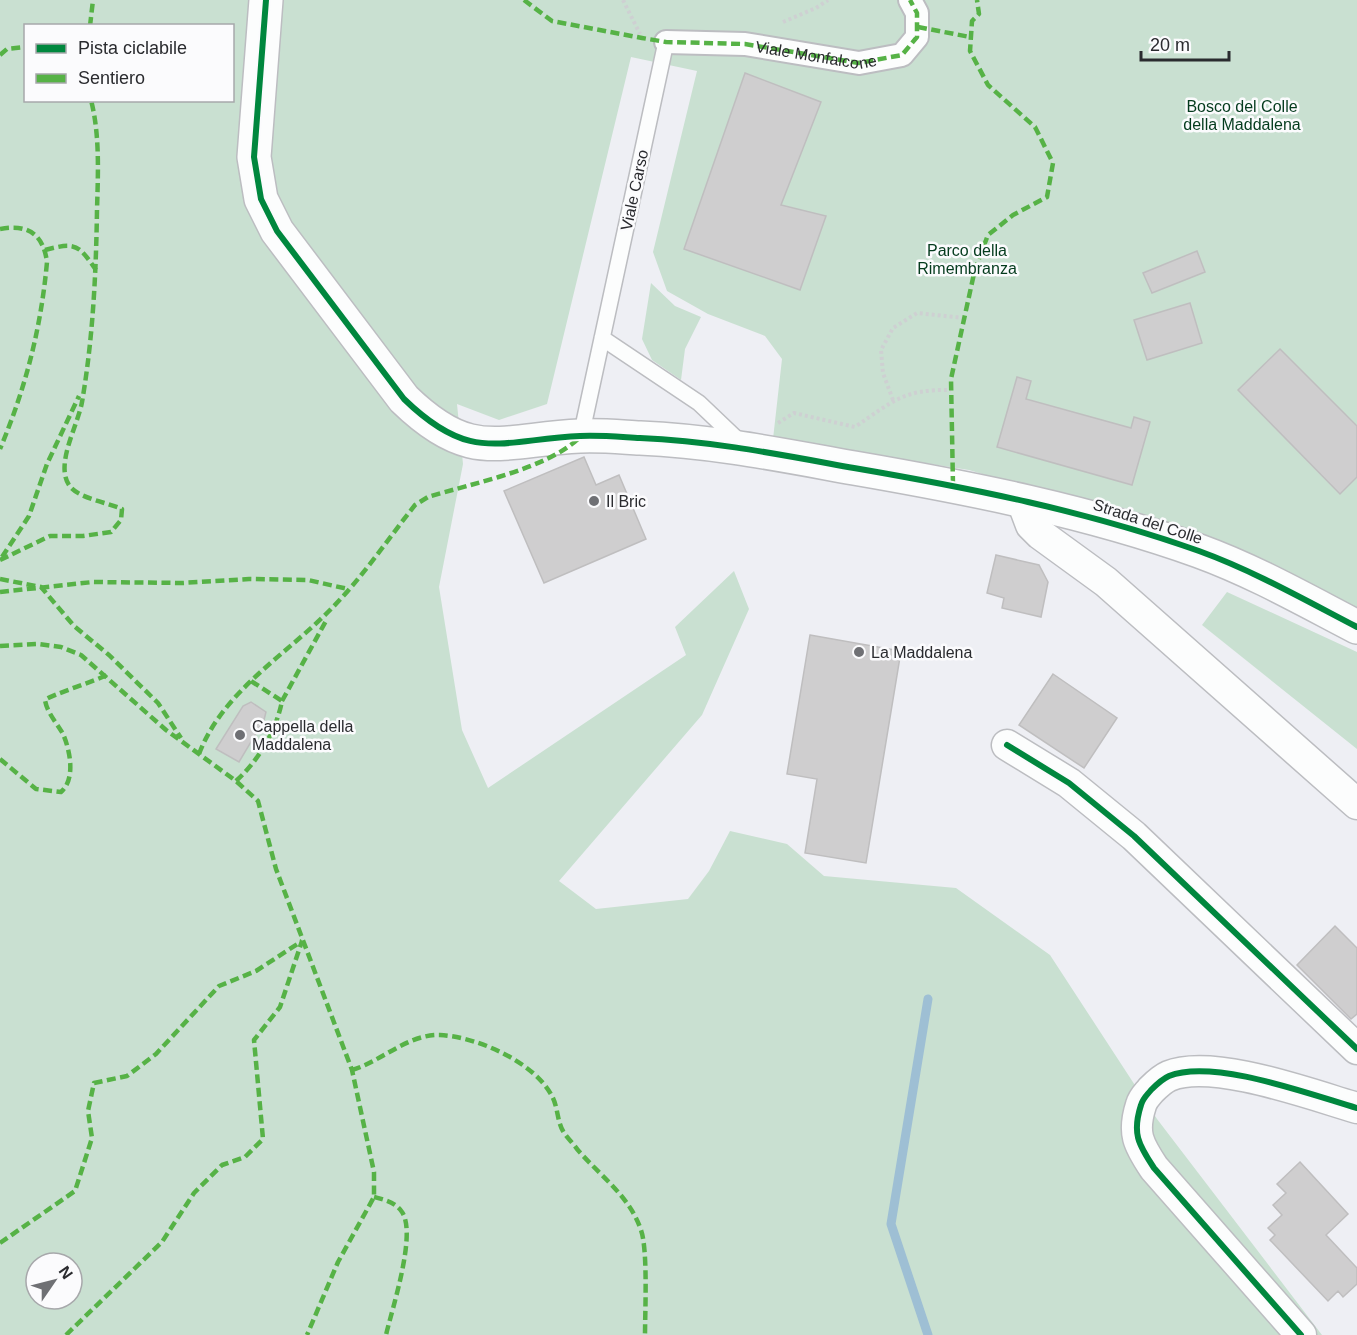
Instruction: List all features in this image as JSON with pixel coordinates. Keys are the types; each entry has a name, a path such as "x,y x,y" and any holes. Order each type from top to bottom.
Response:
{"street":[{"name":"Strada del Colle","path":"266,0 254,157 261,199 277,231 404,399 423,417 452,435 471,442 495,445 581,436 692,440 745,447 953,485 1077,513 1199,552 1263,578 1357,627"},
{"name":"Viale Monfalcone","path":"666,42 745,44 859,63 902,55 916,37 918,27 917,13 910,0"},
{"path":"1022,501 1031,525 1040,534 1106,582 1357,804"},
{"path":"1007,745 1069,783 1134,836 1357,1049"},
{"path":"1301,1335 1154,1168 1138,1144 1136,1120 1142,1100 1169,1076 1204,1072 1255,1079 1357,1108"}],"lane":[{"name":"Viale Carso","path":"581,436 666,42"},
{"path":"602,338 699,403 745,447"}],"path":[{"path":"623,0 642,38"},
{"path":"893,400 883,374 881,350 893,328 917,313 964,318"},
{"path":"794,413 855,427 893,400 922,390 951,390"}],"green space":[{"path":"0,0 1357,0 1357,610 1253,556 969,470 773,439 782,359 765,336 708,314 667,291 653,252 697,71 631,57 547,404 499,420 457,404 463,464 439,587 462,730 488,788 686,655 675,627 734,571 749,609 702,715 559,881 596,909 688,899 709,871 730,831 787,844 824,876 956,888 1050,955 1157,1119 1322,1335 0,1335"},
{"path":"651,283 675,306 701,317 685,349 681,380 652,360 642,339"},
{"path":"1227,592 1357,652 1357,749 1202,625"}],"building":[{"path":"745,73 821,102 781,205 826,216 800,290 684,249"},
{"path":"1197,251 1205,272 1152,293 1143,273"},
{"path":"1190,303 1202,343 1147,360 1134,320"},
{"path":"1280,349 1357,426 1357,477 1340,494 1238,390"},
{"path":"1017,377 1031,381 1026,399 1131,428 1134,417 1150,422 1132,485 997,447"},
{"path":"584,457 596,485 619,475 646,539 544,583 504,491"},
{"path":"996,555 1039,565 1048,582 1041,617 1002,608 1004,598 987,593"},
{"path":"810,635 901,651 866,863 805,853 817,779 787,774"},
{"path":"1053,674 1117,718 1084,768 1019,725"},
{"name":"Cappella della Maddalena","path":"251,702 266,712 264,720 239,762 216,749 243,706"},
{"path":"1335,926 1357,948 1357,1014 1351,1019 1297,965"},
{"path":"1300,1162 1348,1214 1326,1235 1357,1268 1357,1284 1343,1297 1338,1291 1328,1301 1270,1240 1275,1235 1268,1228 1282,1215 1273,1205 1286,1193 1277,1184"}],"waterway":[{"path":"928,999 891,1224 928,1335"}],"marked path":[{"path":"90,24 93,0"},
{"path":"524,0 552,21 642,38 666,42 745,44 859,63 902,55 917,37 917,13 910,0"},
{"path":"953,485 951,379 975,269 988,235 1013,215 1047,197 1053,163 1035,127 988,85 970,51 972,21 979,14 977,0"},
{"path":"918,27 970,37"},
{"path":"0,55 7,49 24,47"},
{"path":"0,560 50,536 83,536 111,532 121,520 122,509 78,493 69,485 65,476 66,456 82,402 93,306 98,169 96,127 91,102"},
{"path":"0,229 18,228 32,233 42,244 47,262 41,310 31,357 0,449"},
{"path":"45,250 64,246 75,247 85,255 96,270"},
{"path":"2,557 29,516 47,464 79,396"},
{"path":"199,754 223,711 257,675 331,609 415,505 428,497 530,466 549,458 580,437"},
{"path":"0,579 41,587 74,626 109,655 158,703 181,738"},
{"path":"0,592 93,582 182,583 249,579 308,580 348,589"},
{"path":"282,701 327,619"},
{"path":"0,646 38,644 61,647 81,655 166,730 236,781 258,801 276,869 352,1070 374,1172 374,1197 338,1262 307,1335"},
{"path":"0,759 36,789 61,792 69,780 68,748 45,700 107,675"},
{"path":"236,781 252,764 271,734 282,701 251,681"},
{"path":"0,1243 75,1191 92,1138 88,1111 94,1083 127,1076 156,1054 219,986 256,971 302,941"},
{"path":"66,1335 162,1242 194,1193 222,1165 245,1157 263,1139 254,1040 280,1007 302,941"},
{"path":"352,1070 406,1043 440,1035 487,1046 519,1062 532,1072 552,1096 566,1136 622,1196 636,1218 645,1252 645,1335"},
{"path":"374,1197 396,1206 402,1212 406,1223 407,1237 402,1272 386,1335"}],"cycle path":[{"path":"266,0 254,157 261,199 277,231 404,399 448,433 468,440 487,443 588,436 721,445 898,476 1028,502 1114,524 1199,551 1299,596 1357,627"},
{"path":"1007,745 1069,783 1134,836 1357,1049"},
{"path":"1301,1335 1154,1168 1140,1145 1137,1131 1138,1115 1144,1098 1157,1084 1169,1076 1188,1072 1211,1072 1263,1080 1357,1108"}],"place":[{"name":"Il Bric","path":"594,501"},
{"name":"La Maddalena","path":"859,652"},
{"name":"Cappella della Maddalena","path":"240,735"}],"park label":[{"name":"Bosco del Colle della Maddalena","path":"1242,115"},
{"name":"Parco della Rimembranza","path":"967,259"}]}
